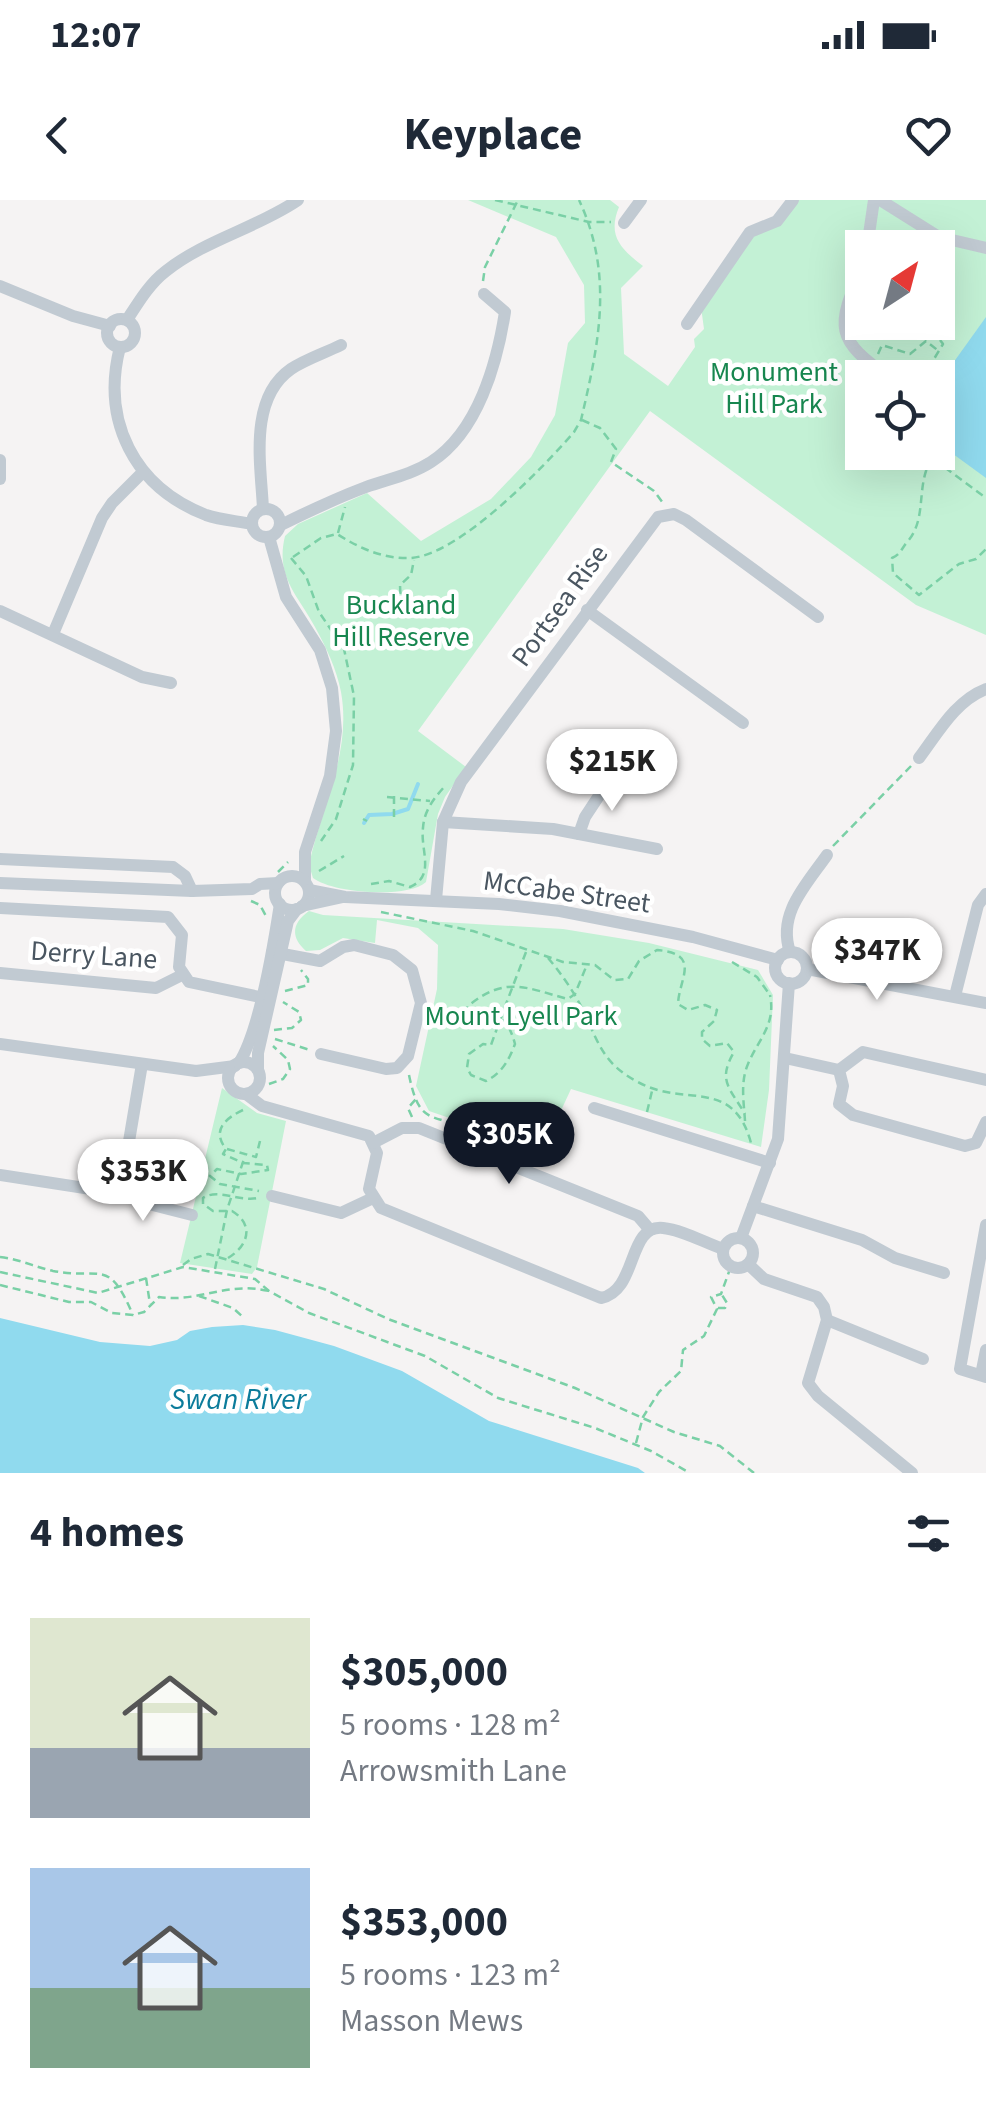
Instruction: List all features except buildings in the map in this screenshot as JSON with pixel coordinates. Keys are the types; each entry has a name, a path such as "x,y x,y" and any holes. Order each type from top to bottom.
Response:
{"street":[{"path":"126,320 165,271 196,252 270,219 298,200"},
{"path":"624,222 641,200"},
{"path":"687,324 750,232 777,221 793,200"},
{"path":"871,230 877,200 939,237 986,248"},
{"path":"0,286 73,316 110,326"},
{"path":"280,525 433,461 464,428 499,351 505,312 484,294"},
{"path":"117,320 126,320 135,330 129,345 120,347 108,338 110,326 117,320"},
{"path":"850,340 871,360"},
{"path":"263,509 260,428 274,385 291,370 341,344"},
{"path":"120,347 114,368 114,406 121,431 143,472 158,486 209,516 252,524"},
{"path":"0,460 0,480"},
{"path":"53,634 102,518 143,472"},
{"path":"252,524 263,509"},
{"path":"252,524 258,535 269,537 278,532 276,513 263,509"},
{"path":"666,514 686,520 818,617"},
{"name":"Portsea Rise","path":"436,900 443,822 460,782 649,525 666,514"},
{"path":"269,537 286,597 320,650 332,688 336,730 330,776 305,852 280,890 262,1080 264,1099 274,1108"},
{"path":"587,610 743,724"},
{"path":"0,611 142,677 172,683"},
{"path":"919,758 958,707 986,689"},
{"path":"579,834 610,778"},
{"path":"443,822 579,834 656,849"},
{"path":"277,953 288,921 300,908 309,882 305,852"},
{"path":"741,1238 778,1138 790,987 777,974 784,956 788,914 826,855"},
{"path":"0,859 173,867 186,876 192,891"},
{"name":"McCabe Street","path":"0,883 192,891 280,890 296,876 345,897"},
{"name":"McCabe Street","path":"280,890 288,909 345,897 560,910 804,958 807,969"},
{"path":"955,996 978,905 986,894"},
{"path":"0,908 168,917 182,935 180,967 189,982 270,999"},
{"path":"277,953 320,961 354,945 393,955 412,970 421,1003 403,1063 386,1069 321,1054"},
{"path":"790,987 807,969 986,1003"},
{"name":"Derry Lane","path":"0,972 156,988 182,974"},
{"path":"229,1082 270,999"},
{"path":"0,1044 196,1071 229,1082 236,1092 262,1106 369,1136 377,1154 368,1189 381,1208 601,1298 619,1290 642,1236 650,1230 663,1228 723,1249"},
{"path":"840,1070 863,1052 986,1080"},
{"path":"785,1058 840,1070"},
{"path":"196,1071 248,1063 262,1080"},
{"path":"0,1175 104,1192 118,1186 123,1177 142,1064"},
{"path":"840,1070 839,1104 853,1115 965,1146 976,1144 986,1122"},
{"path":"248,1100 262,1080"},
{"path":"594,1108 770,1163"},
{"path":"373,1142 402,1128 419,1128 638,1216 650,1230"},
{"path":"118,1186 136,1201 192,1215"},
{"path":"272,1196 341,1213 373,1198"},
{"path":"753,1206 862,1240 895,1258 944,1273"},
{"path":"986,1225 980,1301 960,1369 984,1376 986,1350"},
{"path":"741,1238 750,1242 754,1252 748,1264 739,1268 730,1266 723,1249 732,1239 741,1238"},
{"path":"748,1264 764,1279 817,1297 827,1320 808,1383 818,1396 912,1473"},
{"path":"827,1320 923,1359"}],"path":[{"path":"495,200 590,222 624,222"},
{"path":"484,294 485,267 518,200"},
{"path":"290,558 321,538 337,534 378,554 414,558 469,532 490,517 563,446 581,420 601,326 596,240 579,200"},
{"path":"935,360 942,340"},
{"path":"910,360 910,354 923,342 940,352"},
{"path":"878,354 882,345 910,354"},
{"path":"581,420 600,428 616,449 611,462 654,491 666,514"},
{"path":"927,470 916,533 892,558 893,573 919,595 986,549"},
{"path":"948,470 986,498"},
{"path":"337,534 345,508 343,496"},
{"path":"401,607 400,585 411,575 414,558"},
{"path":"826,855 839,837 919,758"},
{"path":"363,888 382,882 410,887 421,880 426,868 423,828 432,801 452,776"},
{"path":"394,791 394,817"},
{"path":"387,797 432,801"},
{"path":"309,882 344,856"},
{"path":"380,911 473,931 548,957 586,966 594,964 614,980 628,979 638,961 657,950 676,955 687,971 678,1004 688,1010 705,1005 717,1010 714,1021 702,1032 702,1040 710,1046 732,1046 734,1052 724,1076 745,1114"},
{"path":"527,950 514,985 501,1018 490,1045 483,1044 469,1054 468,1068 478,1079 491,1078 506,1064 515,1044 501,1018 466,1010 483,995 514,985 568,999 586,966"},
{"path":"548,957 605,1056 652,1089 719,1099 738,1113 752,1148"},
{"path":"732,962 756,977 770,995 770,1024 746,1070 745,1124"},
{"path":"284,991 308,985 308,979 296,966"},
{"path":"770,995 790,987"},
{"path":"269,1037 292,1028 300,1020 298,1012 270,999"},
{"path":"269,1037 304,1048"},
{"path":"262,1080 283,1079 290,1069 286,1056 269,1037"},
{"path":"403,1063 416,1100 430,1117 466,1127 506,1145 528,1149 527,1153 517,1154"},
{"path":"644,1123 652,1089"},
{"path":"248,1100 220,1128 219,1138 226,1148 256,1157 260,1141"},
{"path":"410,1114 408,1108 416,1100"},
{"path":"226,1148 223,1154 243,1163 262,1164 268,1170 240,1174 218,1169 210,1173 216,1182 263,1194 252,1200 213,1194 203,1198 203,1204 212,1211 228,1210 241,1217 247,1236 242,1247 226,1258"},
{"path":"214,1270 244,1156"},
{"path":"0,1272 98,1294 183,1267 200,1255 226,1258 324,1290 388,1319 575,1388 674,1432 720,1446 754,1473"},
{"path":"0,1257 54,1271 102,1273 121,1288 132,1315"},
{"path":"183,1267 255,1278 269,1291 309,1313 425,1356 498,1398 636,1444 690,1473"},
{"path":"146,1278 150,1306"},
{"path":"636,1444 644,1417 659,1392 682,1371 684,1350 704,1336 716,1308 711,1298 721,1294 726,1281"},
{"path":"0,1286 70,1302 91,1302 112,1314 132,1315 159,1297 174,1300 232,1287 269,1291"},
{"path":"716,1308 725,1308 727,1302 721,1294"},
{"path":"198,1296 232,1308 243,1318"}],"green space":[{"path":"468,200 610,200 619,207 615,226 618,241 643,266 621,288 624,354 668,386 695,347 694,339 704,329 701,307 752,237 799,200 986,200 986,635 916,605 650,411 418,731 466,767 438,814 426,882 403,891 387,892 323,883 313,878 309,865 339,758 341,692 327,651 286,574 285,536 298,524 367,493 421,541 491,499 531,457 555,415 568,343 585,323 584,285 556,237"},
{"name":"Mount Lyell Park","path":"309,911 323,915 563,929 649,943 758,970 773,995 769,1090 761,1147 571,1089 552,1130 537,1127 528,1145 429,1111 416,1086 437,989 438,945 418,928 377,920 375,943 343,938 320,950 306,951 297,941 295,930"},
{"path":"222,1088 257,1113 286,1121 257,1267 252,1274 180,1263"}],"water":[{"path":"986,317 986,478 955,455 955,360"},
{"name":"Swan River","path":"0,1318 100,1342 150,1346 212,1327 243,1325 275,1330 402,1371 489,1421 645,1473 0,1473"}],"waterway":[{"path":"364,823 369,815 408,809 418,784"}],"park label":[{"name":"Monument Hill Park","path":"774,387"},
{"name":"Buckland Hill Reserve","path":"401,620"}]}
